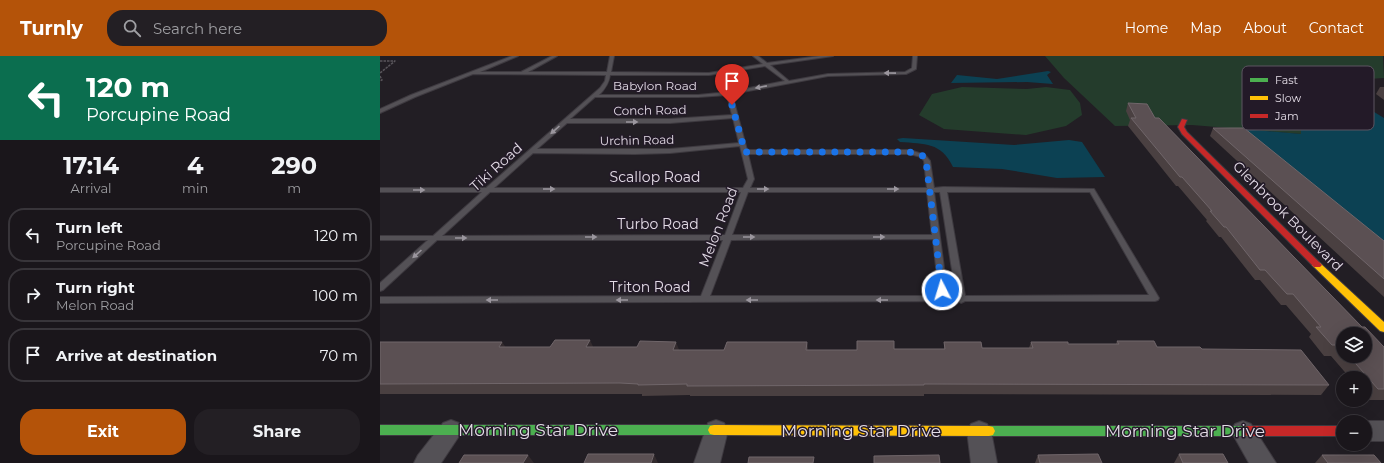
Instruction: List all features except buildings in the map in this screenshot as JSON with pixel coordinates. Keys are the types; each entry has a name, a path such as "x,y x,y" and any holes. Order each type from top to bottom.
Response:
{"street":[{"name":"Glenbrook Boulevard","path":"1184,120 1181,127 1184,133 1357,304 1384,328"},
{"name":"Morning Star Drive","path":"380,430 1336,431"},
{"path":"427,463 451,430"},
{"path":"707,463 716,430"},
{"path":"979,431 984,463"},
{"path":"1244,431 1263,463"},
{"path":"1372,431 1384,431"}],"lane":[{"path":"380,111 413,96 516,56"},
{"path":"520,74 555,56"},
{"name":"Tiki Road","path":"380,288 531,151 595,96 605,85 609,74 612,56"},
{"path":"755,56 788,81"},
{"path":"473,73 710,74 831,56"},
{"name":"Babylon Road","path":"595,96 680,96 729,93 788,81 839,74 910,72 914,69 915,56"},
{"name":"Melon Road","path":"704,300 727,237 752,179 729,93"},
{"name":"Conch Road","path":"565,121 670,122 734,116"},
{"name":"Urchin Road","path":"531,151 642,152 692,150 743,144"},
{"path":"745,152 910,152 923,156 926,161 930,189 942,290 939,295 921,300"},
{"path":"942,189 961,300"},
{"name":"Scallop Road","path":"380,190 1092,190 1155,298 961,300"},
{"name":"Turbo Road","path":"380,238 936,237"},
{"name":"Triton Road","path":"380,300 961,300"}],"path":[{"path":"380,61 395,61 380,73"},
{"path":"380,76 382,80 380,81"}],"green space":[{"path":"1045,56 1383,56 1384,78 1374,79 1374,66 1242,66 1242,129 1192,125 1115,126 1064,78"},
{"path":"962,87 1027,89 1046,87 1070,90 1080,103 1082,115 1066,126 1026,135 944,129 919,115 932,94"},
{"path":"1253,130 1301,130 1301,134"}],"water":[{"path":"1048,71 1051,72 1047,75 1053,84 1027,82 951,83 957,75 997,79"},
{"path":"1374,112 1384,118 1384,243 1243,130 1301,134 1301,130 1374,130"},
{"path":"903,138 1014,145 1069,140 1082,142 1105,177 1057,178 1002,169 953,167 943,153 938,149 925,144 900,142 897,139"}],"traffic: fast":[{"path":"380,430 714,430"},
{"path":"989,431 1248,431"}],"traffic: slow":[{"path":"1317,265 1384,328"},
{"path":"714,430 989,431"}],"traffic: jam":[{"path":"1184,120 1181,127 1184,133 1317,265"},
{"path":"1248,431 1336,431"}],"route":[{"path":"732,105 745,152 910,152 923,156 926,161 930,189 942,290"}]}
